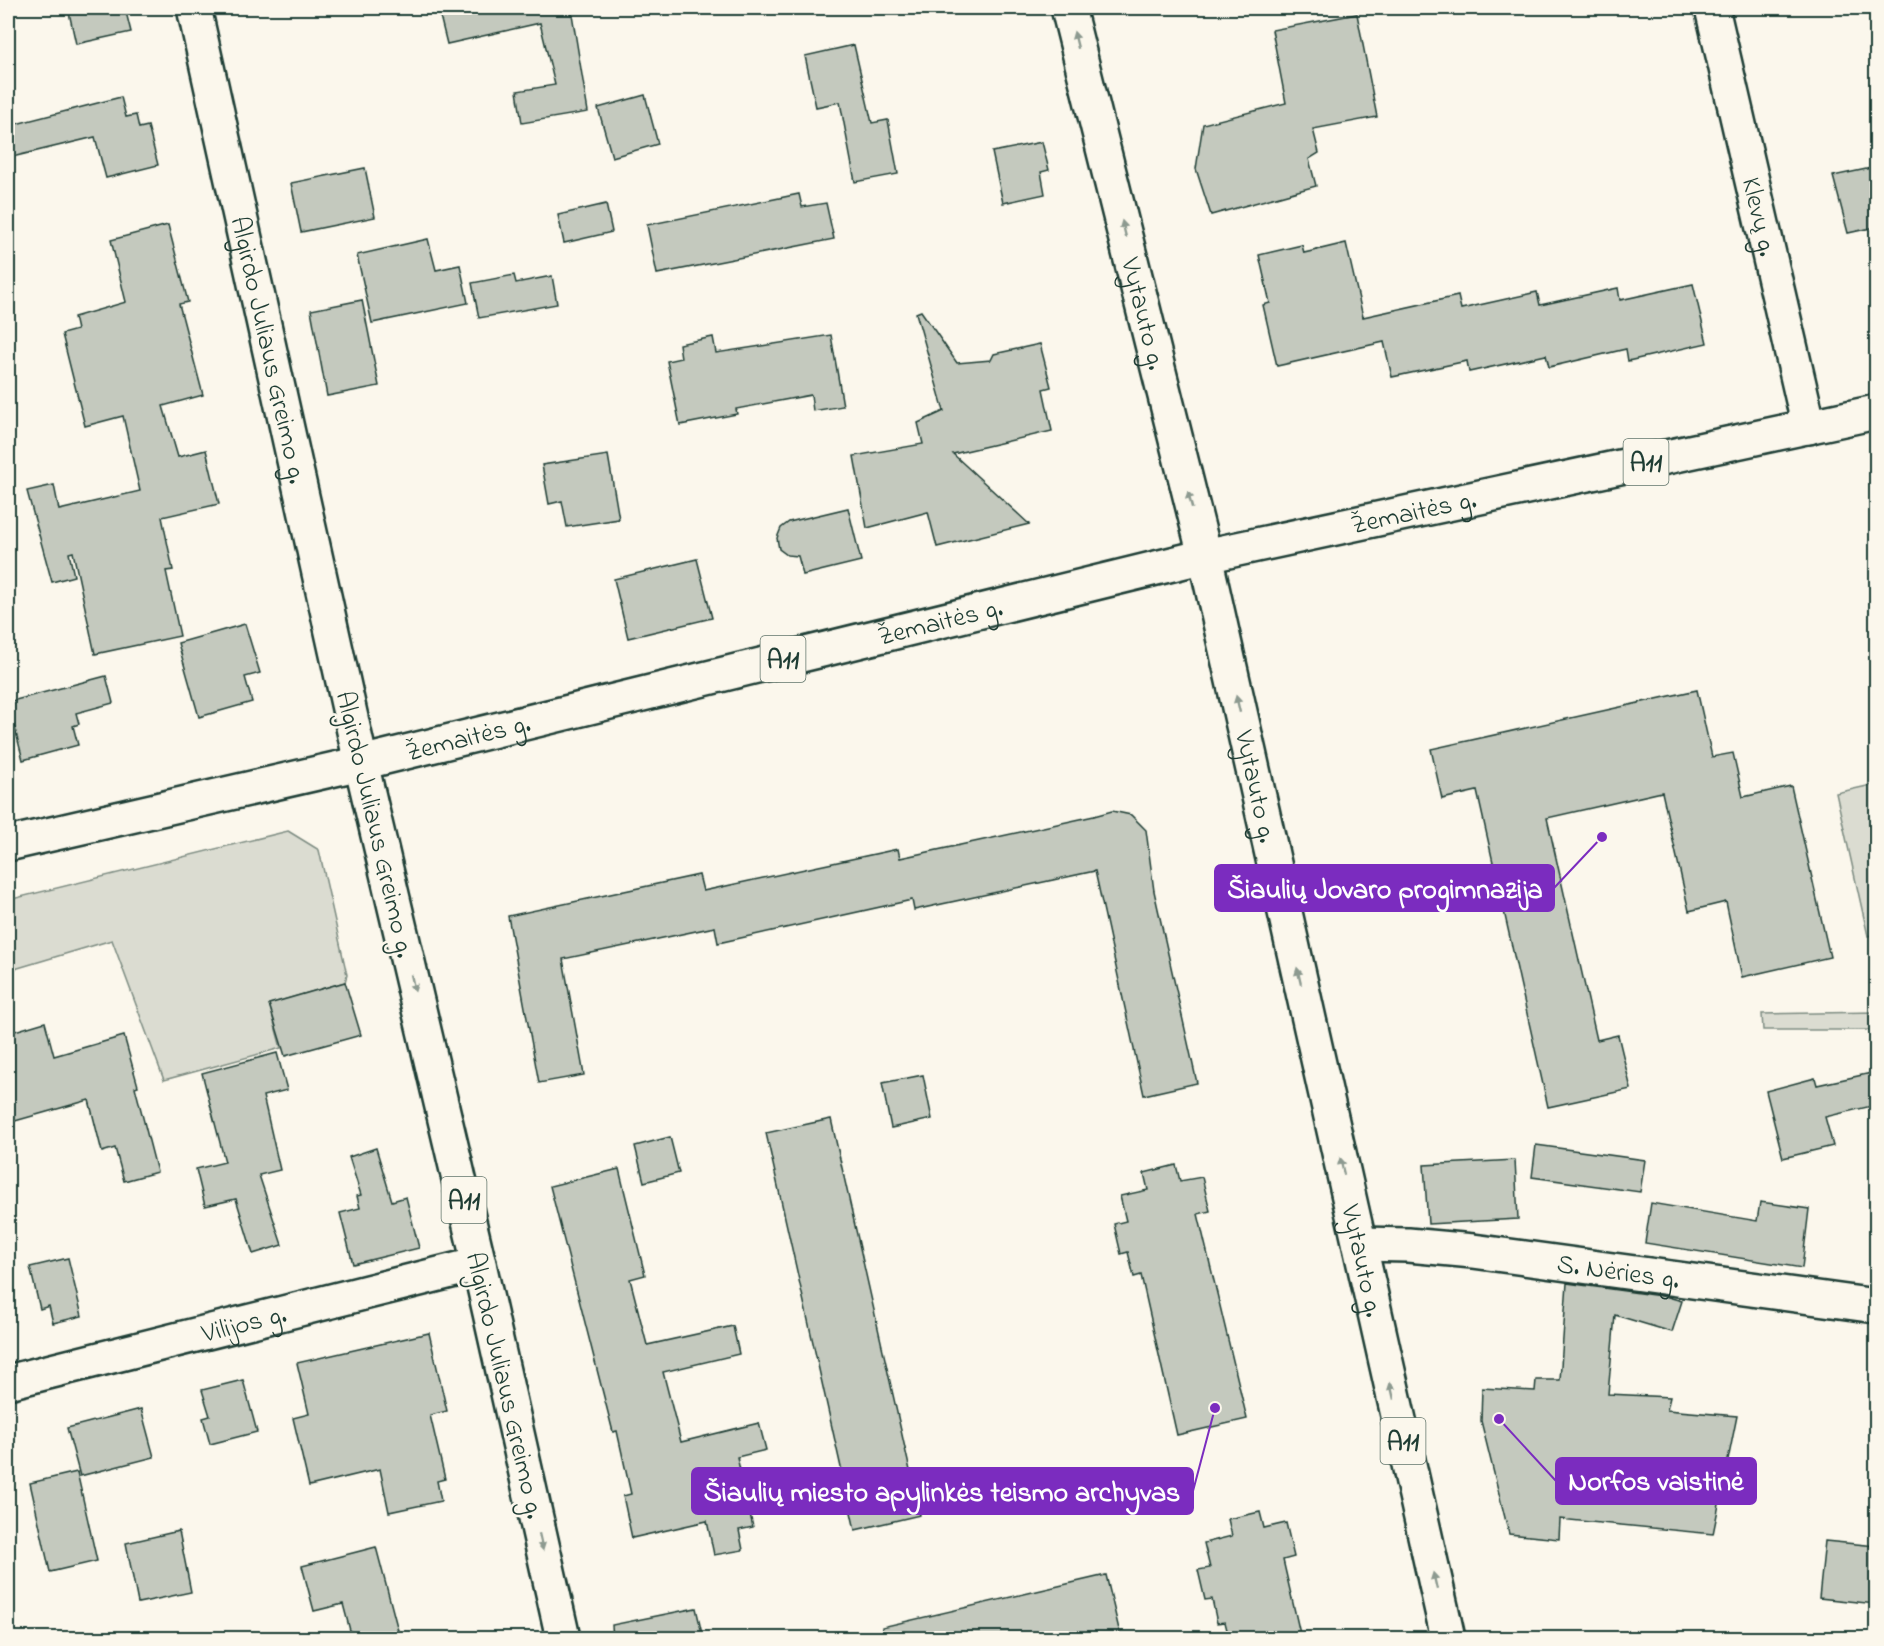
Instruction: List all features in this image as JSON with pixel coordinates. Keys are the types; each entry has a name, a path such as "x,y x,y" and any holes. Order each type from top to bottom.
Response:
{"main road":[{"name":"Algirdo Juliaus Greimo g.","path":"194,8 361,763 479,1264 563,1638"},
{"name":"Vytauto g.","path":"1068,8 1205,556 1448,1638"},
{"name":"Klevų g.","path":"1712,8 1809,427"},
{"name":"Žemaitės g.","path":"8,844 361,763 1205,556 1876,412"},
{"name":"S. Nėries g.","path":"1360,1244 1408,1245 1473,1251 1876,1306"},
{"name":"Vilijos g.","path":"8,1382 479,1264"}],"shaded area":[{"path":"1876,784 1876,934 1868,936 1836,793"},
{"path":"288,831 319,850 347,975 345,982 269,1004 281,1048 164,1080 112,940 8,971 8,900"},
{"path":"1876,1012 1876,1030 1763,1030 1762,1014"}],"building":[{"path":"68,8 125,8 131,32 76,44"},
{"path":"438,8 571,8 588,112 522,123 517,91 555,85 540,23 447,44"},
{"path":"1357,14 1377,117 1313,129 1319,153 1309,159 1316,186 1211,215 1196,169 1203,124 1286,103 1272,30"},
{"path":"854,45 872,123 888,120 898,174 855,182 840,102 816,107 805,56"},
{"path":"645,95 658,144 612,157 598,108"},
{"path":"121,97 126,117 136,115 139,128 148,126 158,165 106,178 95,137 8,158 8,126"},
{"path":"1042,142 1049,170 1041,172 1045,194 1003,203 992,152"},
{"path":"1876,167 1876,227 1848,233 1833,176"},
{"path":"365,168 375,217 301,232 291,183"},
{"path":"799,194 802,207 826,203 834,239 657,274 647,225"},
{"path":"606,204 612,232 564,243 558,215"},
{"path":"168,225 188,302 179,304 203,395 163,406 178,457 206,450 219,504 162,517 173,570 166,571 180,636 95,654 73,552 69,553 74,576 52,582 27,491 54,485 59,510 140,491 123,416 85,426 62,334 77,330 74,317 126,302 111,240"},
{"path":"428,239 436,270 460,265 468,303 372,323 357,255"},
{"path":"1346,243 1363,317 1458,296 1461,309 1537,292 1540,305 1618,288 1620,300 1693,284 1707,343 1628,361 1626,349 1549,367 1546,355 1469,372 1467,361 1392,377 1384,342 1277,366 1263,305 1270,303 1259,255 1302,245 1304,253"},
{"path":"514,275 516,283 552,276 557,304 479,318 472,283"},
{"path":"362,300 379,386 327,396 311,310"},
{"path":"921,311 957,363 991,360 994,354 1040,344 1051,387 1043,389 1052,431 953,454 1029,524 937,547 928,512 867,528 854,456 923,444 918,423 944,411 916,313"},
{"path":"831,335 843,406 813,411 811,395 736,409 737,414 680,425 667,361 681,358 679,344 713,337 716,353"},
{"path":"608,455 619,519 567,527 562,501 549,504 542,465"},
{"path":"848,508 861,561 803,575 798,556 787,555 779,549 777,538 781,528 789,522"},
{"path":"697,559 712,618 628,638 614,579"},
{"path":"245,624 260,673 245,677 252,702 199,717 178,643"},
{"path":"106,676 113,703 76,713 79,724 73,726 78,745 23,760 8,702"},
{"path":"1697,690 1712,757 1733,753 1743,797 1791,786 1830,957 1742,977 1726,902 1689,911 1662,792 1547,818 1597,1040 1618,1035 1631,1089 1548,1107 1477,791 1442,799 1431,749"},
{"path":"1112,811 1131,815 1146,830 1154,891 1197,1083 1144,1095 1095,871 914,910 912,900 718,943 715,927 563,959 584,1075 539,1083 508,916 699,875 703,891 898,849 900,858"},
{"path":"345,982 361,1035 285,1056 269,1004"},
{"path":"45,1022 54,1056 124,1036 138,1086 135,1087 157,1172 124,1181 115,1148 102,1152 89,1100 8,1123 8,1033"},
{"path":"277,1053 287,1090 263,1096 280,1170 259,1175 282,1245 253,1254 236,1199 205,1206 196,1169 225,1162 202,1073"},
{"path":"1876,1072 1876,1105 1825,1117 1833,1146 1783,1158 1766,1091 1815,1078 1817,1085"},
{"path":"923,1075 932,1119 891,1128 882,1083"},
{"path":"831,1119 920,1515 855,1530 766,1133"},
{"path":"670,1137 679,1173 644,1182 635,1146"},
{"path":"1536,1145 1645,1160 1640,1192 1532,1177"},
{"path":"376,1148 392,1201 406,1197 419,1248 353,1264 340,1213 360,1208 357,1196 361,1195 349,1157"},
{"path":"1515,1160 1518,1219 1428,1224 1424,1165"},
{"path":"1176,1165 1180,1181 1202,1177 1210,1211 1198,1214 1247,1419 1177,1435 1141,1275 1134,1277 1128,1252 1121,1254 1114,1224 1126,1221 1120,1196 1148,1190 1144,1173"},
{"path":"619,1169 645,1275 630,1279 647,1345 733,1326 739,1354 663,1372 681,1442 759,1423 766,1450 737,1457 753,1527 739,1530 743,1550 714,1555 707,1521 632,1538 623,1496 631,1494 617,1431 613,1432 550,1186"},
{"path":"1760,1202 1809,1209 1802,1268 1645,1243 1651,1203 1757,1221"},
{"path":"68,1258 82,1316 53,1323 49,1306 40,1309 30,1267"},
{"path":"1567,1283 1682,1301 1672,1332 1615,1315 1608,1394 1670,1397 1667,1410 1737,1416 1713,1534 1560,1519 1559,1539 1509,1534 1481,1421 1482,1388 1535,1391 1536,1380 1560,1380"},
{"path":"429,1333 447,1411 430,1415 445,1479 437,1481 441,1501 389,1512 380,1469 309,1486 293,1418 309,1414 297,1363"},
{"path":"243,1380 257,1432 210,1444 203,1418 210,1416 202,1390"},
{"path":"141,1409 154,1457 80,1476 67,1428"},
{"path":"77,1472 97,1561 50,1572 30,1483"},
{"path":"1260,1512 1264,1528 1286,1523 1294,1557 1283,1560 1301,1638 1229,1638 1225,1622 1217,1623 1212,1599 1205,1600 1198,1570 1210,1568 1204,1543 1232,1536 1228,1519"},
{"path":"179,1531 191,1592 138,1603 126,1543"},
{"path":"1825,1541 1876,1546 1876,1604 1819,1598"},
{"path":"376,1547 400,1638 352,1638 343,1604 314,1611 302,1566"},
{"path":"1106,1575 1121,1638 883,1638 882,1627"},
{"path":"696,1608 703,1638 613,1638 612,1625"}],"place":[{"name":"Šiaulių Jovaro progimnazija","path":"1602,837"},
{"name":"Šiaulių miesto apylinkės teismo archyvas","path":"1215,1408"},
{"name":"Norfos vaistinė","path":"1499,1419"}]}
